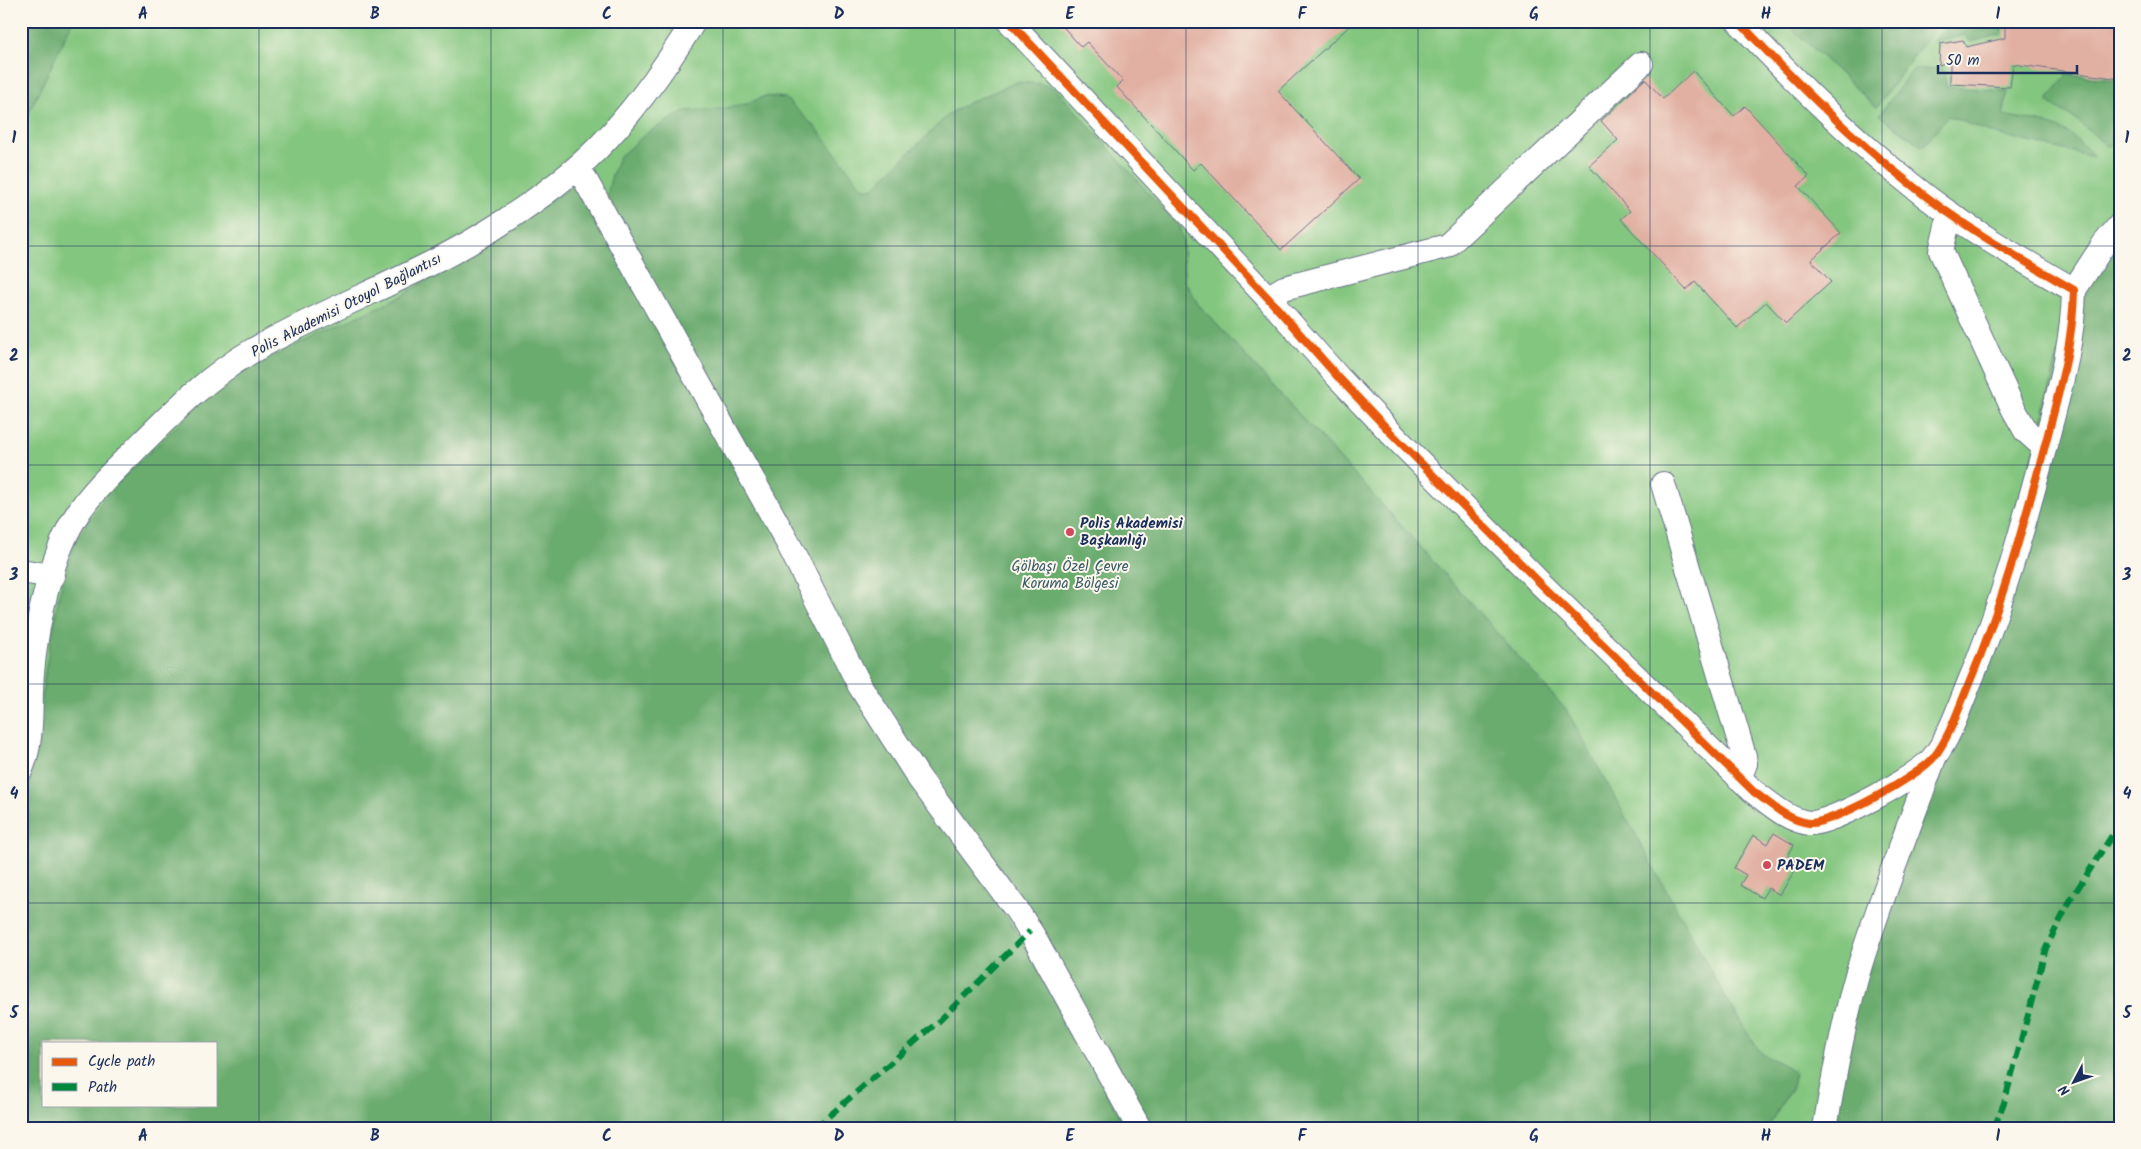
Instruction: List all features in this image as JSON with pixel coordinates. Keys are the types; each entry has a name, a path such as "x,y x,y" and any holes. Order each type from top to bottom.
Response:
{"street":[{"name":"Polis Akademisi Otoyol Bağlantısı","path":"21,769 31,715 32,674 45,595 65,536 79,511 98,487 187,398 227,368 276,338 437,260 498,225 541,196 578,167 618,126 671,58 694,21"},
{"path":"1009,21 1268,298 1338,377 1393,435 1541,584 1754,792 1793,820 1811,823 1834,818 1871,799 1896,785 1934,758"},
{"path":"1738,21 1811,95 1862,143 1909,183 1986,238 2074,290"},
{"path":"1268,298 1284,288 1447,246 1641,64"},
{"path":"578,167 788,543 860,686 919,778 1016,909 1035,939 1139,1128"},
{"path":"1950,214 1941,251 2013,408 2026,431 2044,447"},
{"path":"1825,1128 1842,1039 1857,976 1870,933 1934,758 1954,721 1987,641 2044,447 2067,359 2073,324 2074,290 2104,244 2120,225"},
{"path":"1663,484 1744,756 1745,764 1739,778"},
{"path":"21,571 52,576"}],"green space":[{"name":"Gölbaşı Özel Çevre Koruma Bölgesi","path":"21,21 2120,21 2120,1128 21,1128"},
{"path":"21,21 73,21 21,129"},
{"path":"1784,21 1940,21 1876,107"},
{"path":"1950,21 2001,21 2002,34 1970,42 1965,35 1934,41"},
{"path":"1943,68 1946,87 2008,91 2003,115 2042,123 2064,131 2074,137 2094,157 1995,134 1948,116 1923,147 1879,115 1913,70"},
{"path":"2067,74 2120,81 2120,143 2107,146 2078,121 2047,101"},
{"path":"1017,82 1041,84 1056,89 1179,227 1183,240 1184,280 1198,304 1397,521 1567,711 1717,982 1748,1034 1762,1054 1795,1072 1792,1087 1767,1128 1151,1128 1124,1075 1019,900 872,690 607,196 619,157 647,133 685,111 719,109 747,104 765,96 785,98 818,130 862,187 872,189 949,114 968,103"},
{"path":"576,184 969,864 1017,932 1126,1128 21,1128 21,811 32,778 45,673 60,590 76,540 108,492 210,394 244,370 399,297 473,252"},
{"path":"2120,225 2120,1128 1825,1128 1841,1039 1987,641 2074,290"}],"building":[{"path":"1058,21 1355,21 1278,91 1359,179 1281,250 1201,163 1193,170 1117,87 1123,81 1087,42 1081,47"},
{"path":"2005,21 2120,21 2120,79 2013,64 2010,87 1950,84 1950,61 1939,65 1940,44 1963,40 1966,47 2005,38"},
{"path":"1693,71 1734,116 1745,106 1809,176 1798,186 1841,233 1811,260 1831,282 1786,323 1766,302 1737,328 1695,282 1686,290 1621,219 1630,211 1589,166 1618,140 1601,121 1645,79 1663,99"},
{"name":"PADEM","path":"1774,833 1794,845 1788,856 1799,863 1780,895 1768,888 1762,898 1740,885 1746,875 1734,868 1753,835 1768,844"}],"marked path":[{"path":"1994,1128 2005,1100 2046,948 2071,899 2120,823"},
{"path":"815,1128 939,1021 1030,931"}],"cycle path":[{"path":"1009,21 1268,298 1338,377 1541,584 1754,792 1786,815 1809,823 1836,816 1854,808 1912,775 1934,757 1949,732 1980,658 2010,571 2027,512 2063,373 2071,332 2074,290 1969,227 1886,165 1821,105 1738,21"}],"place":[{"name":"Polis Akademisi Başkanlığı","path":"1070,532"},
{"name":"PADEM","path":"1767,865"}]}
